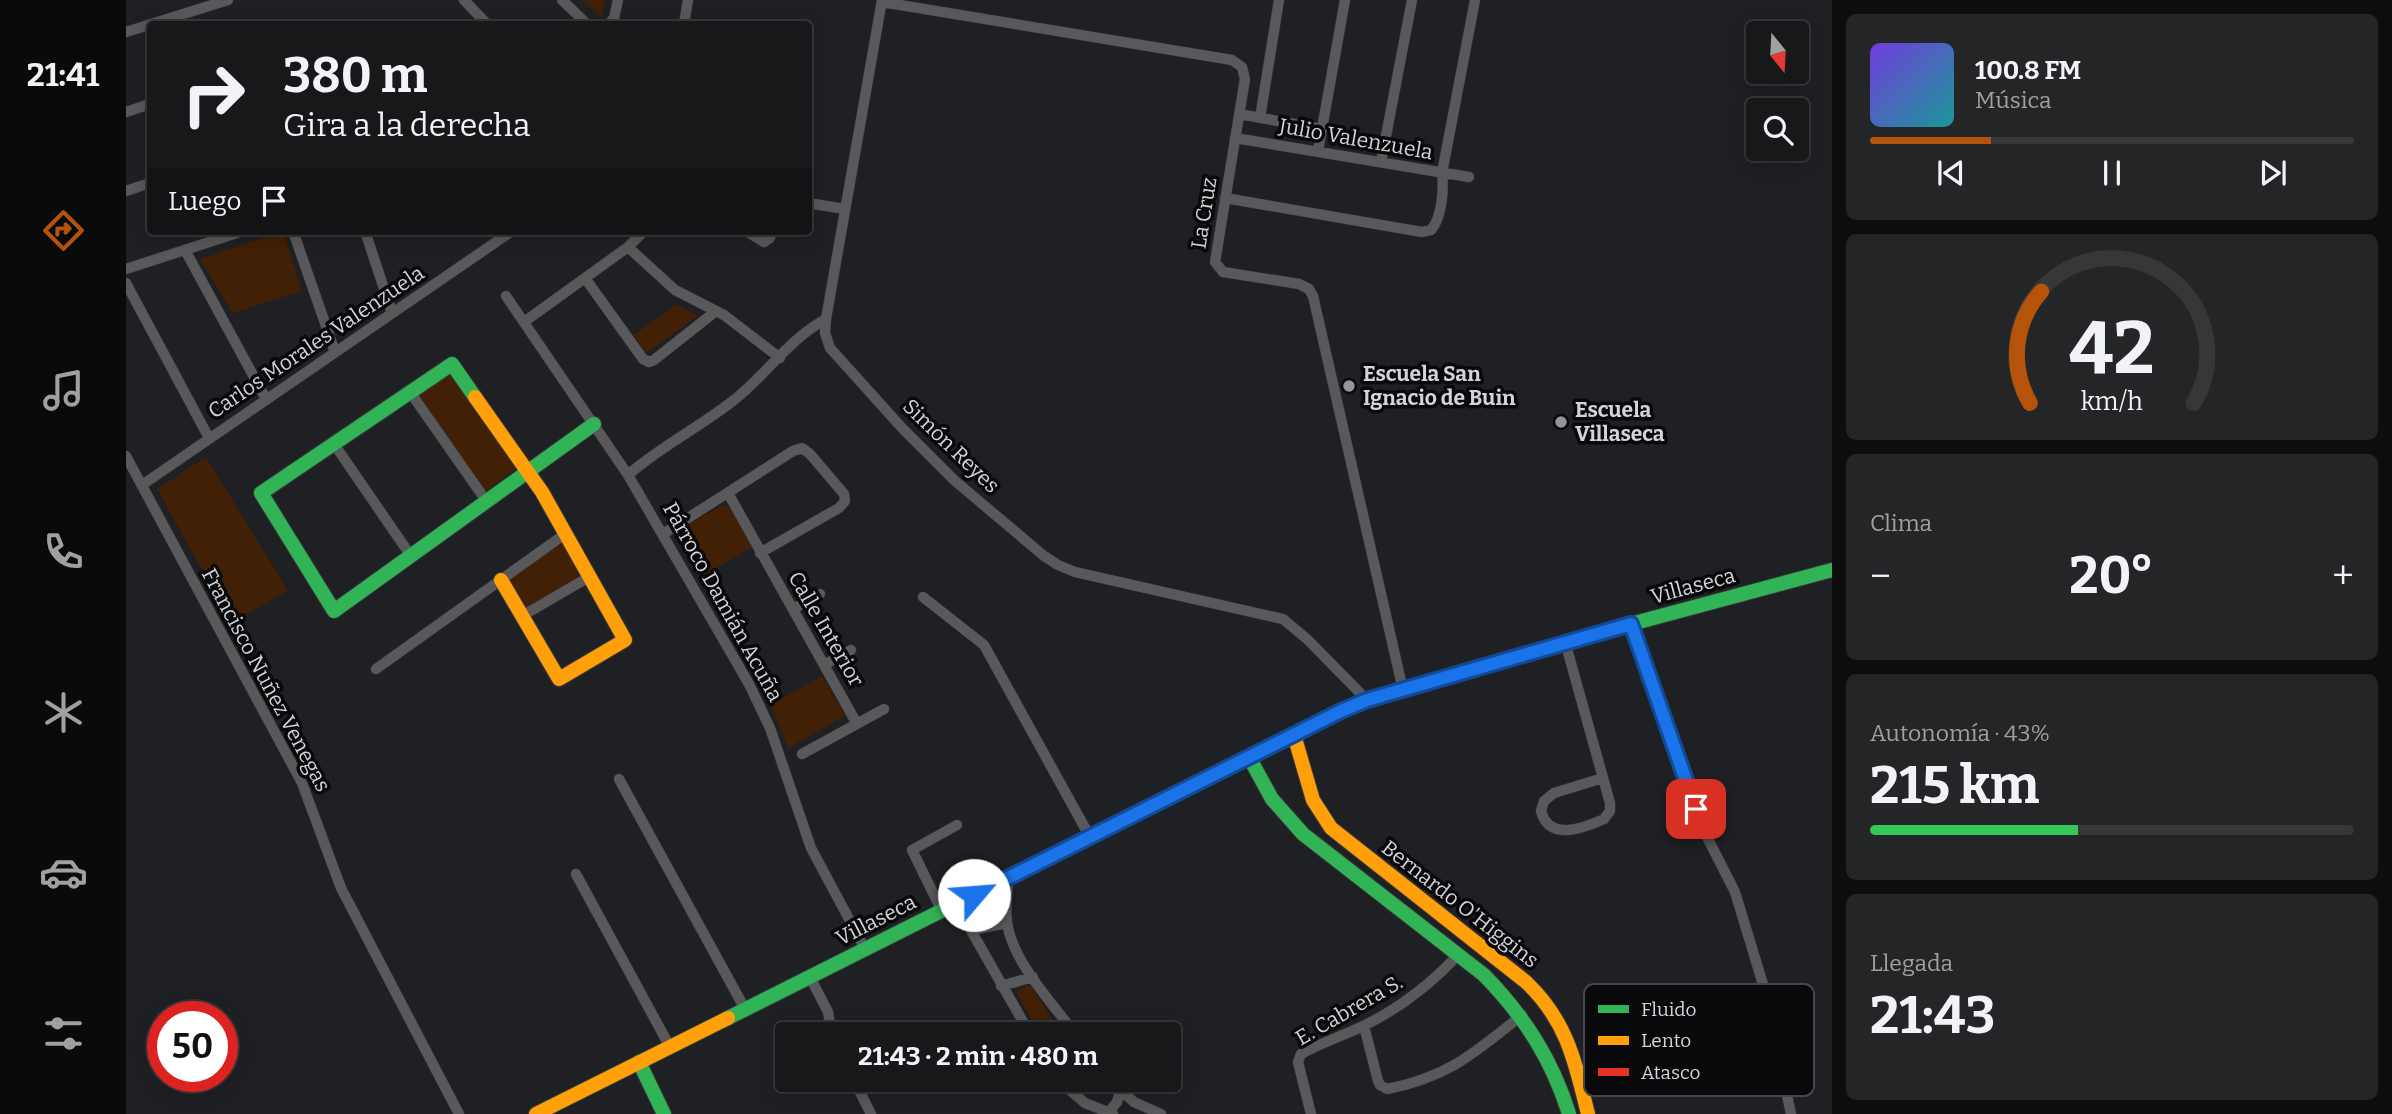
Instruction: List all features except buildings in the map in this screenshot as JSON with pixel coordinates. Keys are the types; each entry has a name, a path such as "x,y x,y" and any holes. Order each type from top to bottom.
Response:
{"street":[{"path":"161,21 228,0"},
{"path":"562,0 584,21"},
{"path":"612,21 618,0"},
{"path":"684,21 688,0"},
{"path":"1260,118 1279,0"},
{"path":"1318,151 1345,0"},
{"path":"1381,162 1412,0"},
{"path":"1225,198 1425,232 1434,228 1475,0"},
{"path":"466,1 484,21"},
{"name":"La Cruz","path":"882,1 1232,60 1242,67 1245,75 1216,266 1219,269 1299,284 1309,289 1314,296 1403,690"},
{"name":"Simón Reyes","path":"882,1 826,319 826,338 834,353 903,429 963,488 1051,561 1075,572 1283,619 1307,639 1367,700"},
{"path":"126,32 147,25"},
{"path":"126,112 147,105"},
{"name":"Julio Valenzuela","path":"1239,114 1322,129"},
{"name":"Julio Valenzuela","path":"1235,138 1469,177"},
{"path":"126,191 147,184"},
{"path":"812,204 845,209"},
{"path":"126,269 231,235"},
{"path":"294,235 335,352"},
{"path":"366,235 392,313"},
{"name":"Carlos Morales Valenzuela","path":"142,485 506,235"},
{"path":"524,322 628,247 640,235"},
{"path":"753,235 764,242 771,235"},
{"path":"628,247 675,290 716,312 780,358"},
{"path":"185,250 266,399"},
{"path":"585,278 643,359 649,362 716,312"},
{"path":"126,283 209,438"},
{"name":"Párroco Damián Acuña","path":"506,296 628,475 760,705 811,848 865,949"},
{"path":"628,475 663,447 734,400 809,330 826,319"},
{"path":"501,580 559,679 625,640 528,472 452,364 261,493 334,611 528,472 594,424"},
{"path":"411,392 486,502"},
{"path":"334,444 411,556"},
{"path":"663,534 793,451 802,448 844,494 845,501 839,508 760,553"},
{"name":"Francisco Nuñez Venegas","path":"126,456 302,783 341,888 459,1114"},
{"name":"Calle Interior","path":"727,492 857,724"},
{"path":"376,669 565,534"},
{"name":"Villaseca","path":"536,1114 1367,700 1565,642 1832,570"},
{"path":"522,616 589,577"},
{"path":"793,609 820,594"},
{"path":"923,597 984,645 1090,836"},
{"path":"1631,624 1706,835 1735,892 1763,984"},
{"path":"1565,642 1603,778 1611,807 1604,819 1565,831 1548,825 1541,811 1546,797 1603,778"},
{"path":"824,665 851,650"},
{"path":"802,754 884,709"},
{"name":"Bernardo O'Higgins","path":"1294,735 1313,800 1331,828 1536,990 1557,1015 1573,1054 1588,1114"},
{"name":"Bernardo O'Higgins","path":"1249,757 1272,799 1298,829 1484,975 1522,1015 1549,1059 1569,1114"},
{"path":"619,779 745,1009"},
{"path":"942,911 912,850 957,825"},
{"path":"576,874 670,1047"},
{"path":"1009,877 1007,923 1017,951 1066,1022"},
{"path":"956,904 1023,1022"},
{"path":"972,930 1007,923"},
{"name":"E. Cabrera S.","path":"1311,1114 1299,1058 1305,1052 1364,1026 1425,988 1458,955"},
{"path":"1484,975 1496,959"},
{"path":"810,977 828,1012 830,1022"},
{"path":"1002,986 1033,977"},
{"path":"1364,1026 1378,1081 1387,1089 1448,1070 1522,1015"},
{"path":"639,1062 664,1114"},
{"path":"860,1092 871,1114"},
{"path":"1070,1092 1095,1111 1111,1114 1120,1092"},
{"path":"1121,1092 1134,1102 1161,1114"},
{"path":"1787,1096 1791,1114"}],"shaded area":[{"path":"583,0 605,0 601,18"},
{"path":"271,235 284,235 302,291 233,313 200,259"},
{"path":"677,304 698,316 646,353 634,335"},
{"path":"451,370 518,466 485,492 417,395"},
{"path":"206,457 288,591 231,622 157,489"},
{"path":"723,505 732,511 752,547 702,576 676,531"},
{"path":"557,546 565,546 578,571 576,579 527,608 523,607 509,584 510,579"},
{"path":"822,676 845,716 788,748 771,705"},
{"path":"1030,985 1054,1022 1033,1022 1016,992"}],"traffic: fast":[{"path":"475,397 452,364 261,493 334,611 594,424"},
{"path":"1420,685 1832,570"},
{"path":"1249,757 1272,799 1303,834 1484,975 1498,990 1535,1039 1554,1075 1569,1114"},
{"path":"728,1018 1214,774"},
{"path":"639,1062 664,1114"}],"traffic: slow":[{"path":"475,397 542,492 625,640 559,679 501,580"},
{"path":"1294,735 1313,800 1331,828 1526,982 1540,997 1568,1043 1588,1114"},
{"path":"536,1114 728,1018"}],"traffic: jam":[{"path":"1214,774 1341,711 1367,700 1420,685"}],"place":[{"name":"Escuela San Ignacio de Buin","path":"1349,386"},
{"name":"Escuela Villaseca","path":"1561,422"}],"route":[{"path":"974,895 1367,700 1631,624 1696,809"}]}
